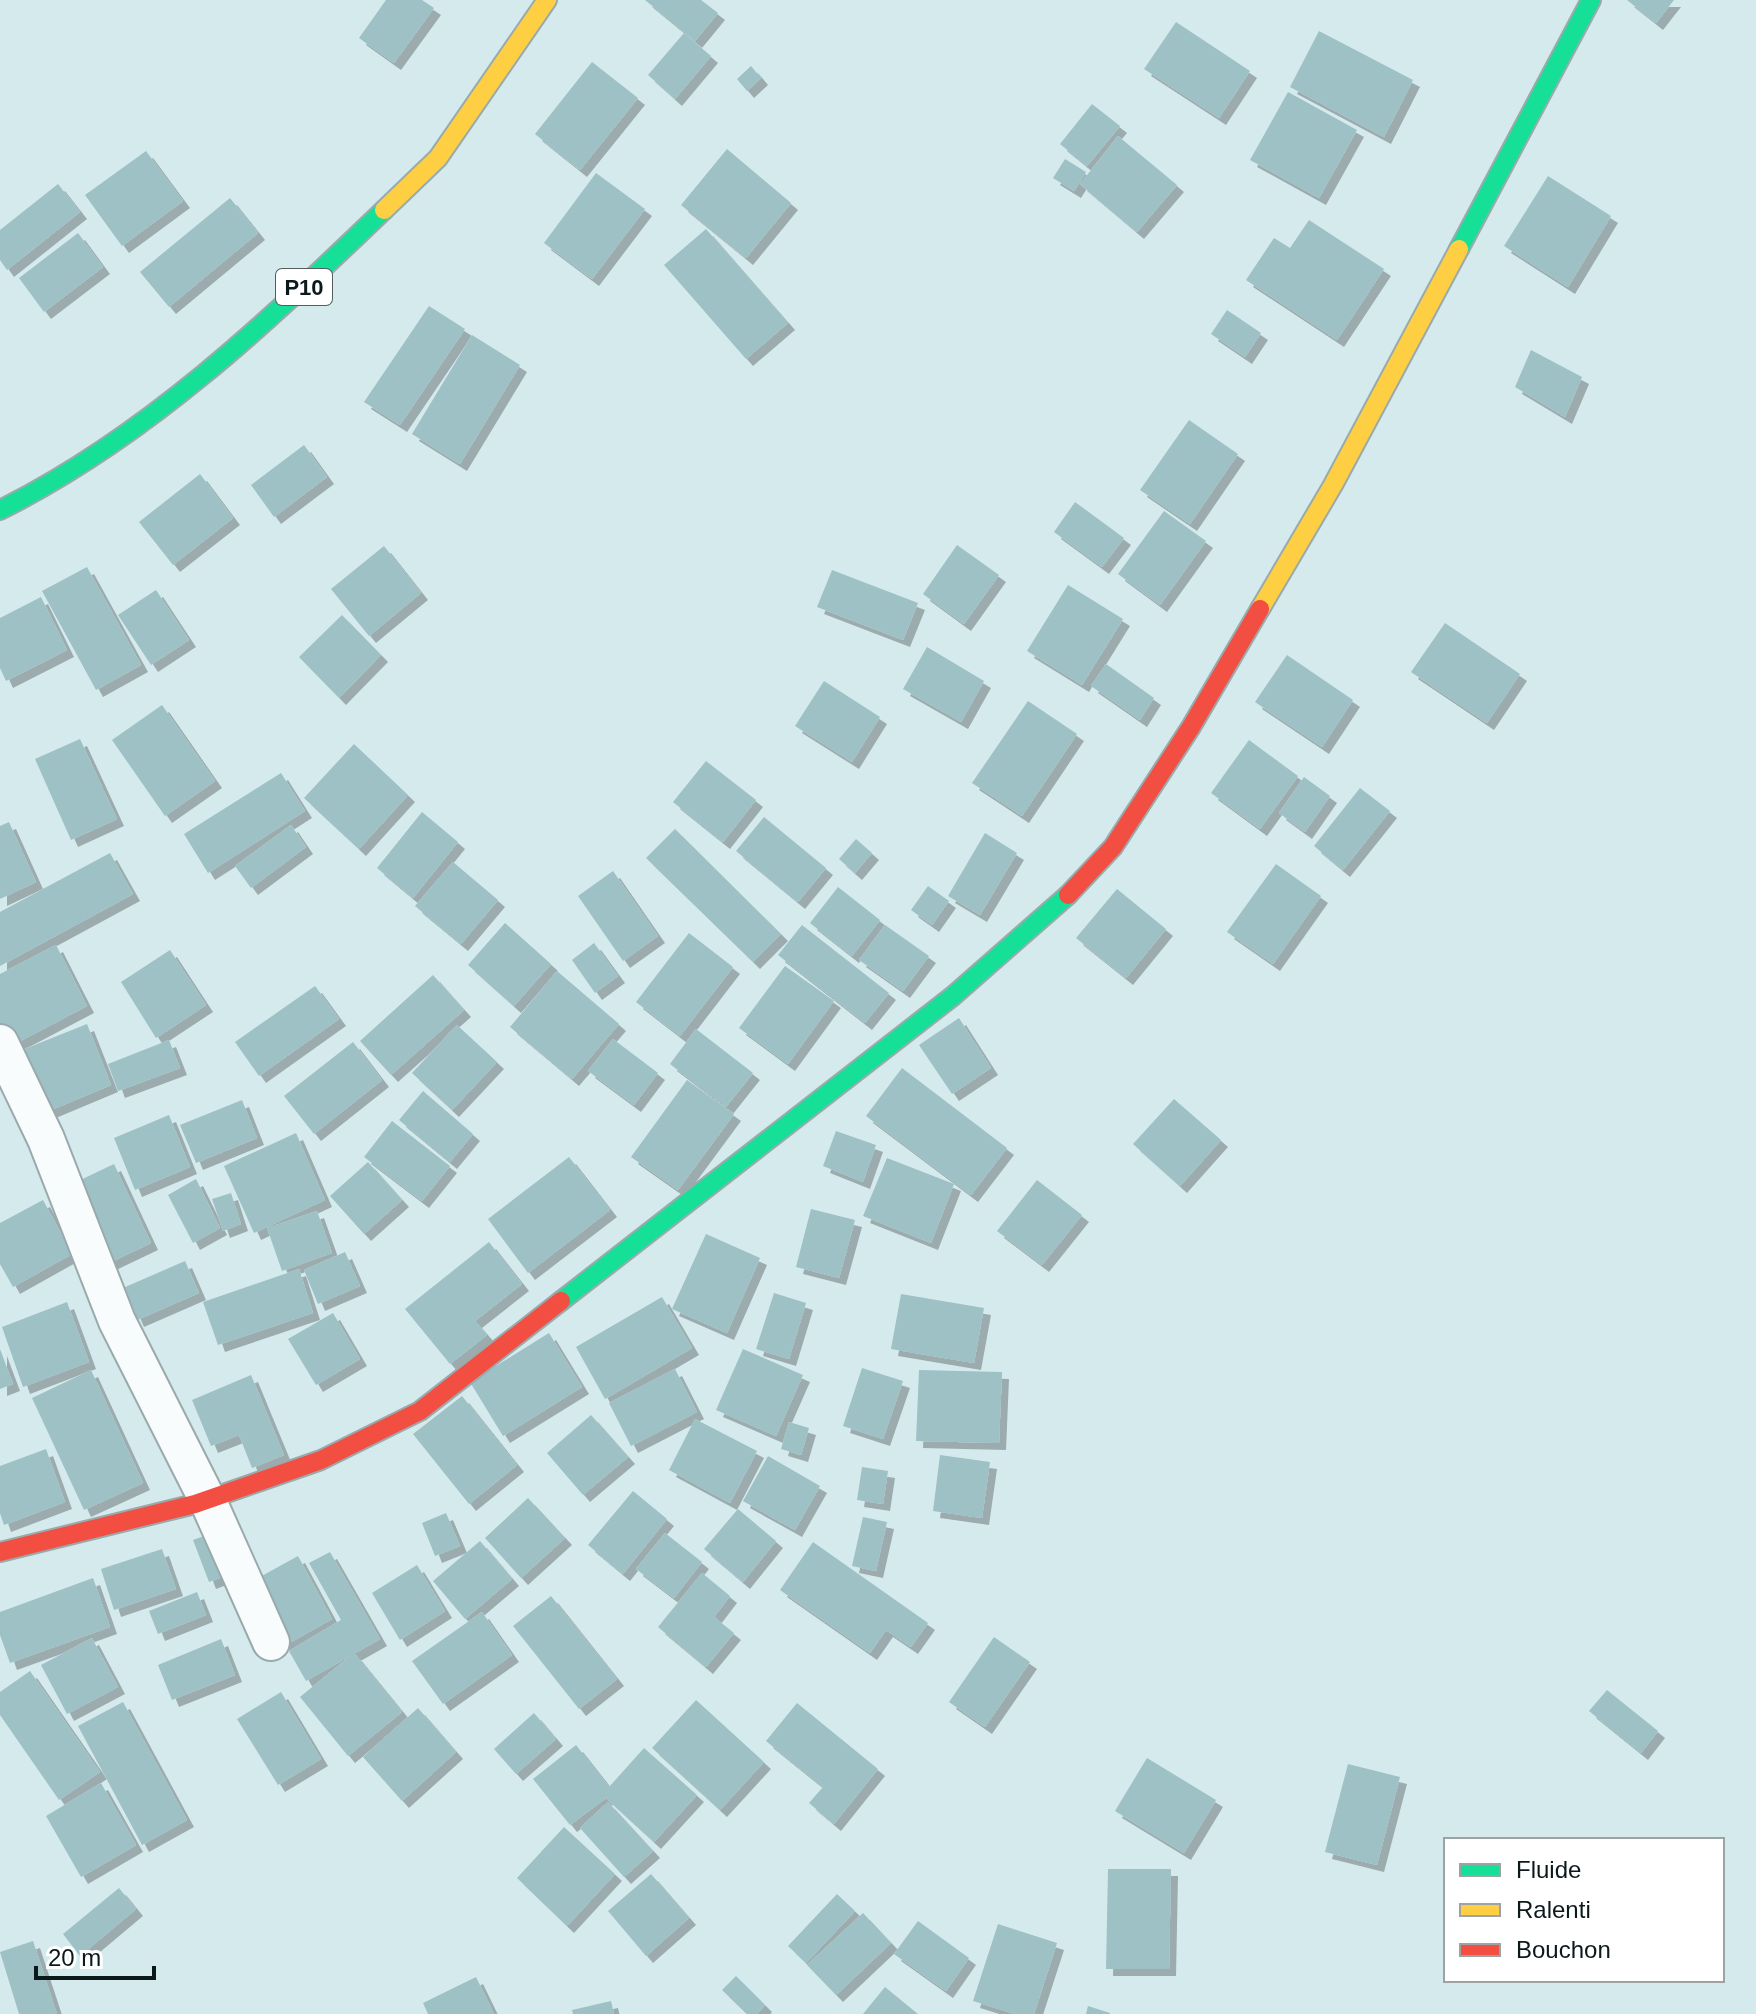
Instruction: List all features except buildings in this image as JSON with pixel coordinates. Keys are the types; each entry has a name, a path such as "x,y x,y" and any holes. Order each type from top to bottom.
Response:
{"street":[{"name":"P10","path":"0,510 32,494 164,409 280,310 438,158 547,0"},
{"path":"0,1552 208,1501 345,1450 420,1411 953,996 1050,914 1113,847 1191,727 1333,485 1591,0"},
{"path":"0,1043 46,1139 117,1321 208,1501 271,1642"}],"traffic: fast":[{"path":"1459,249 1591,0"},
{"path":"0,510 106,448 203,375 384,210"},
{"path":"561,1301 953,996 1068,895"}],"traffic: slow":[{"path":"384,210 438,158 547,0"},
{"path":"1260,609 1333,485 1459,249"}],"traffic: jam":[{"path":"1068,895 1113,847 1191,727 1260,609"},
{"path":"0,1552 195,1504 321,1460 420,1411 561,1301"}]}
